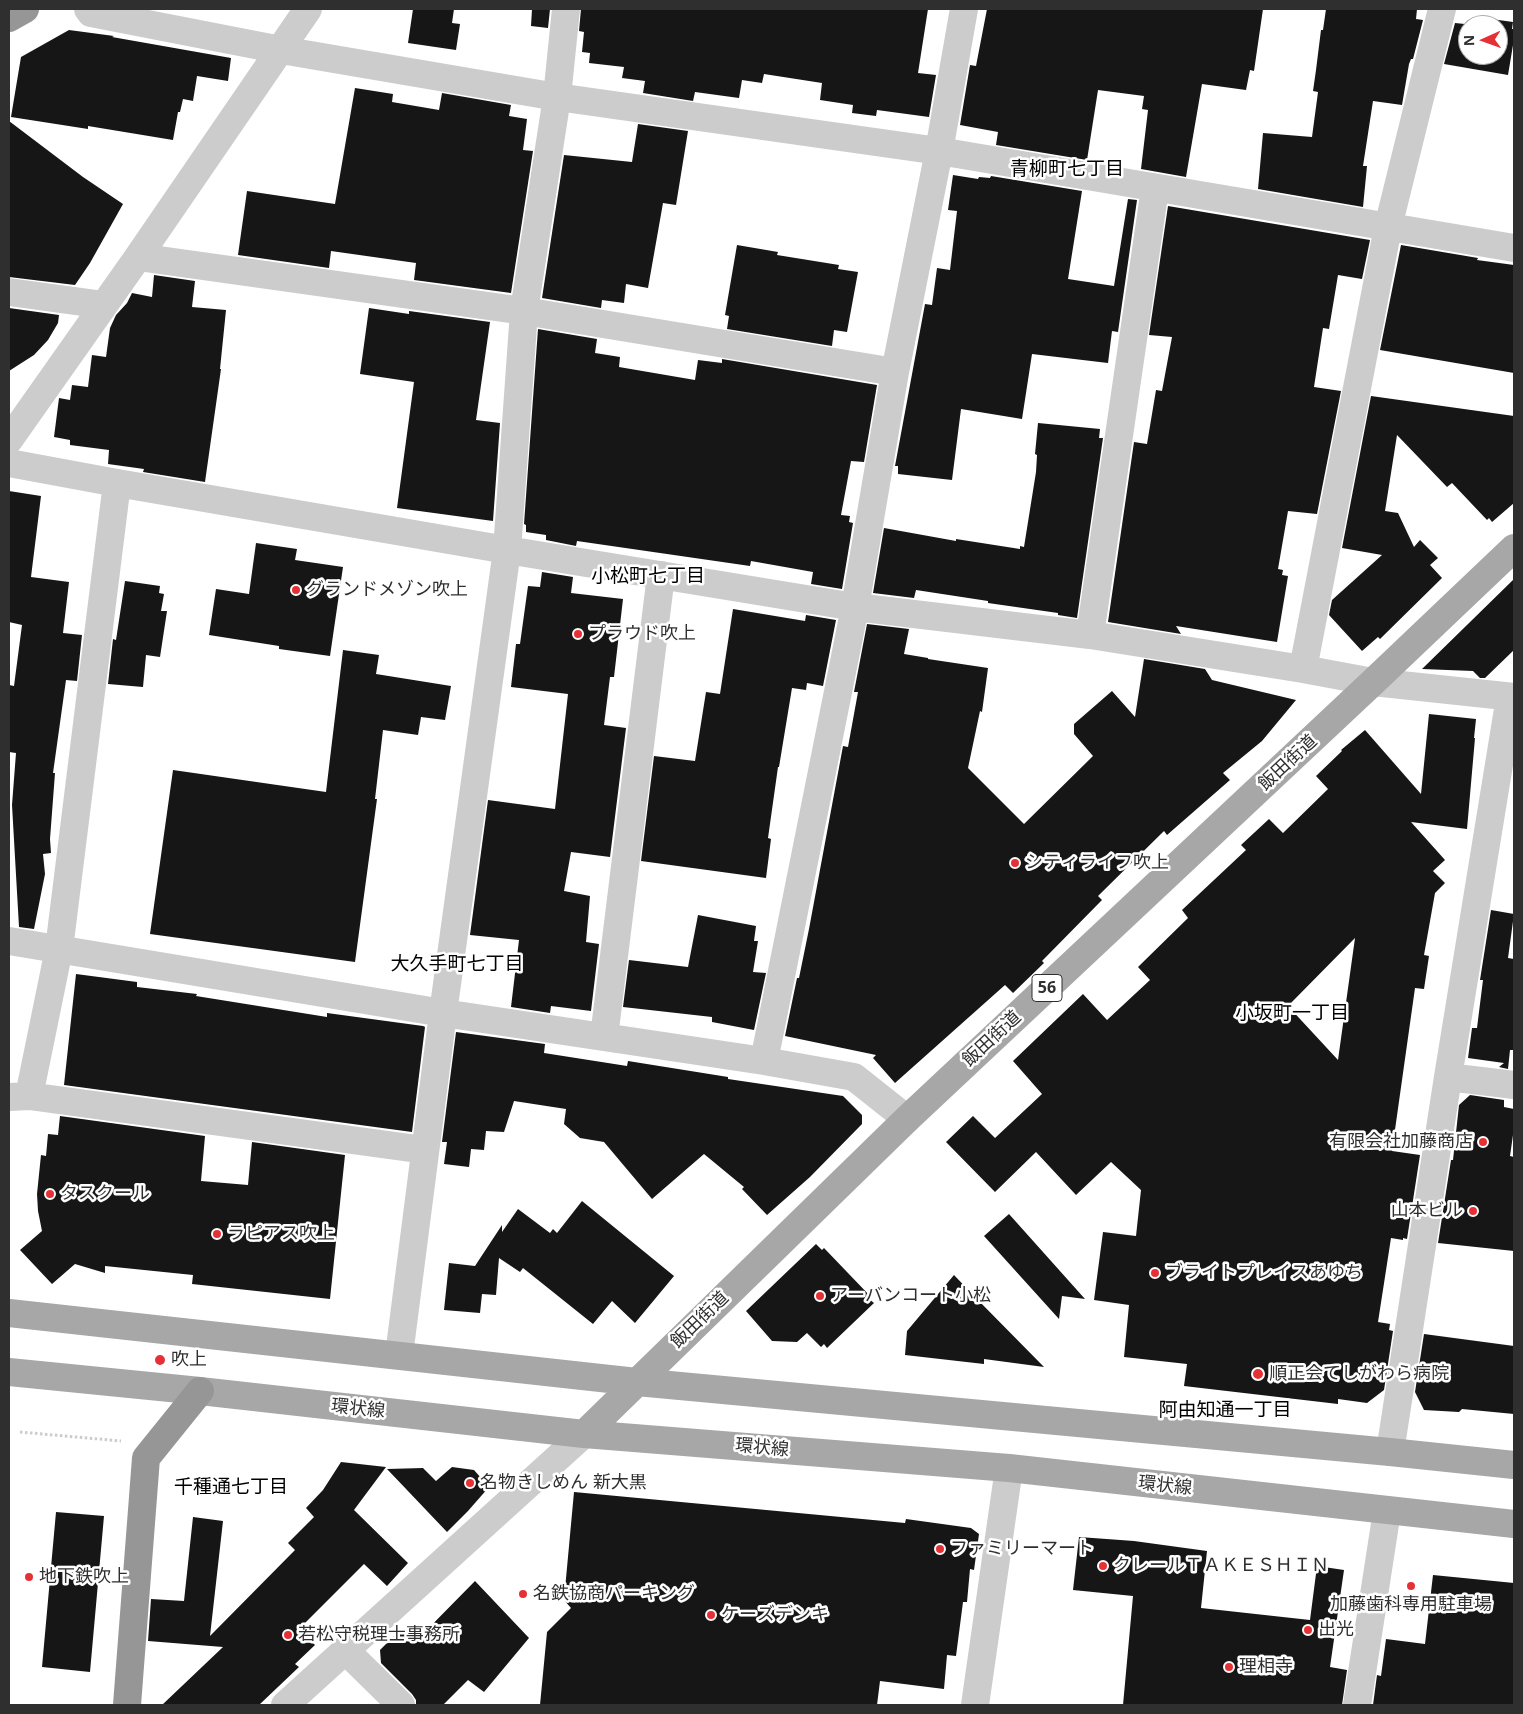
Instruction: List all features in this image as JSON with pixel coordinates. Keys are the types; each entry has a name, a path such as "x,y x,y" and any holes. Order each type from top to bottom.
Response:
{"highway":[{"path":"9,18 25,9"},
{"path":"127,1705 146,1458 200,1391"}],"main road":[{"name":"飯田街道","path":"584,1434 906,1119 1514,548"},
{"path":"9,1313 637,1382 1514,1465"},
{"name":"環状線","path":"9,1372 200,1391 584,1434 1009,1468 1514,1524"}],"street":[{"path":"88,9 91,13 281,50 557,97 939,152 1514,248"},
{"path":"9,440 138,257 308,9"},
{"path":"399,1355 443,1013 507,550 524,311 557,97 566,9"},
{"path":"764,1061 855,607 895,372 939,152 964,9"},
{"path":"1303,669 1388,227 1442,9"},
{"path":"1090,635 1135,334 1154,188"},
{"path":"138,257 524,311 895,372"},
{"path":"9,292 104,305"},
{"path":"9,463 117,484 855,607 1090,635 1373,682 1512,697 1448,1077 1390,1452"},
{"path":"117,484 59,949 19,1096 425,1150"},
{"path":"604,1037 661,575"},
{"path":"9,941 443,1013 764,1061 854,1077 906,1119"},
{"path":"1448,1077 1514,1085"},
{"path":"285,1705 584,1434"},
{"path":"975,1705 1009,1468"},
{"path":"1357,1705 1387,1511"},
{"path":"345,1650 401,1705"}],"path":[{"path":"20,1432 128,1442"}],"building":[{"path":"413,9 454,9 452,23 460,24 456,50 408,43"},
{"path":"532,9 550,9 548,28 531,26"},
{"path":"581,9 928,9 918,73 936,75 929,117 877,110 876,116 852,113 853,105 820,100 822,83 764,74 762,83 742,80 739,98 695,92 693,101 643,93 645,81 622,78 624,67 589,63 590,53 582,52 584,32 579,31"},
{"path":"987,9 1263,9 1254,71 1250,70 1246,90 1202,84 1186,177 1141,169 1148,110 1142,109 1144,96 1098,90 1087,160 996,145 998,132 960,125 970,65 976,66"},
{"path":"1326,9 1417,9 1416,19 1423,20 1413,59 1411,59 1409,64 1402,105 1373,101 1363,166 1367,166 1363,207 1258,189 1263,133 1312,137 1318,92 1313,91 1321,30 1323,30"},
{"path":"1508,21 1513,22 1514,39 1508,75 1444,64 1455,23 1458,23 1458,65 1508,65"},
{"path":"69,30 114,36 112,37 231,58 228,81 197,76 193,101 183,99 180,112 178,112 173,140 88,126 88,129 11,117 21,57"},
{"path":"355,88 393,94 392,102 439,110 442,93 511,105 509,116 527,119 523,150 533,151 511,293 414,280 416,263 331,251 329,268 238,255 247,191 335,204"},
{"path":"9,121 83,177 123,204 90,263 75,285 9,277"},
{"path":"638,124 688,131 676,205 663,203 648,288 626,284 624,303 602,300 601,308 542,298 564,155 632,162"},
{"path":"953,175 978,179 979,177 990,178 991,176 1082,191 1068,279 1114,286 1128,199 1137,200 1118,332 1112,331 1108,363 1032,354 1022,419 961,409 952,480 898,474 898,466 895,466 925,304 932,305 937,268 950,270 957,211 948,210"},
{"path":"1168,206 1370,240 1362,279 1338,275 1329,329 1323,328 1314,387 1341,391 1317,514 1288,511 1278,569 1283,570 1282,575 1288,576 1277,642 1176,626 1181,634 1108,622 1134,442 1147,444 1156,390 1162,391 1172,337 1149,335"},
{"path":"737,245 778,252 777,255 839,265 838,269 858,272 847,332 834,330 832,346 727,329 729,316 725,315"},
{"path":"1401,245 1478,258 1477,260 1514,265 1514,373 1380,350"},
{"path":"154,275 195,281 192,307 226,310 221,369 205,482 143,472 144,469 108,464 109,450 70,445 70,440 54,437 59,398 70,400 72,385 88,387 92,355 106,357 110,328 116,315 127,303 132,293 152,297"},
{"path":"9,308 59,315 58,323 48,340 34,355 9,371"},
{"path":"369,308 409,314 409,311 490,322 476,420 500,423 493,521 397,508 414,382 360,374"},
{"path":"538,329 597,339 595,353 620,357 619,367 695,380 698,360 722,363 722,359 877,385 864,462 851,461 841,515 850,516 849,522 853,523 842,589 811,584 813,572 751,561 750,566 577,541 576,546 546,540 546,535 526,532 526,525 524,524"},
{"path":"1371,396 1514,416 1514,503 1492,522 1489,518 1487,520 1452,483 1447,487 1397,435 1385,511 1398,513 1414,547 1420,540 1438,558 1430,565 1442,578 1380,639 1378,637 1362,651 1329,615 1332,600 1382,555 1342,548"},
{"path":"1038,423 1100,429 1099,438 1103,438 1077,618 1058,615 1058,613 916,590 914,598 873,593 884,528 956,541 956,539 1020,549 1020,546 1024,547 1036,472 1037,455 1035,454"},
{"path":"9,491 41,496 31,577 69,582 63,633 82,635 77,681 66,680 53,773 55,773 50,839 51,853 43,854 45,874 34,929 19,927 12,805 16,753 9,752 9,685 14,686 22,625 9,622"},
{"name":"グランドメゾン吹上","path":"256,543 297,549 295,560 343,567 330,656 279,649 279,646 209,635 216,589 249,594"},
{"path":"542,572 573,577 571,593 623,599 614,677 610,677 604,725 626,728 610,857 571,852 564,891 590,896 586,942 599,944 591,1011 551,1006 550,1013 511,1007 519,940 470,935 488,800 555,809 568,694 511,687 516,644 520,644 528,586 540,587"},
{"path":"1514,579 1514,650 1485,678 1480,678 1473,671 1422,669"},
{"path":"125,581 160,586 159,593 164,594 161,611 167,611 160,657 146,655 143,687 108,684 113,639 116,640"},
{"path":"733,609 805,621 806,615 836,620 823,686 807,683 806,690 792,688 768,838 771,839 766,878 641,861 654,756 695,761 706,692 720,694"},
{"path":"867,624 909,629 904,654 988,668 982,712 980,711 968,768 1024,824 1093,756 1074,734 1074,724 1112,691 1135,717 1144,659 1205,669 1212,680 1296,700 1262,741 1223,773 1230,780 1167,835 1164,831 1098,896 1102,900 1042,961 1044,963 1013,993 1005,985 895,1083 873,1058 876,1055 785,1036 809,929 843,746 848,747 858,692 854,692"},
{"path":"343,650 379,655 376,674 451,686 445,720 421,717 418,735 383,730 375,799 377,799 355,962 150,934 173,770 326,792"},
{"path":"1429,714 1476,719 1467,829 1411,822 1445,860 1433,871 1445,883 1435,893 1424,955 1429,956 1424,989 1415,988 1392,1151 1420,1155 1407,1239 1391,1238 1378,1322 1390,1324 1389,1330 1393,1331 1384,1390 1367,1403 1338,1399 1338,1404 1184,1386 1187,1364 1124,1357 1129,1305 1094,1300 1103,1232 1136,1236 1141,1190 1111,1162 1076,1195 1036,1152 995,1192 946,1142 973,1116 995,1138 1042,1094 1013,1061 1083,994 1107,1020 1150,980 1138,967 1188,918 1182,910 1246,850 1241,845 1269,819 1283,833 1328,789 1316,776 1341,750 1365,730 1421,794","holes":["1355,938 1338,1060 1288,1006"]},
{"path":"1491,910 1514,914 1508,958 1514,959 1514,1050 1510,1050 1508,1069 1499,1067 1504,1063 1468,1058 1472,1028 1477,1028 1483,980 1480,980"},
{"path":"698,915 756,926 754,941 758,941 753,972 766,973 754,1030 712,1022 712,1017 623,1007 629,960 688,967"},
{"path":"76,974 137,982 137,987 197,994 196,996 327,1017 327,1013 423,1026 425,1027 412,1132 64,1085"},
{"path":"456,1032 545,1044 544,1053 627,1066 628,1061 728,1077 728,1079 843,1096 862,1115 862,1124 810,1177 767,1215 742,1189 744,1187 704,1154 652,1199 604,1142 580,1138 564,1124 566,1109 514,1101 504,1132 486,1131 484,1150 471,1149 469,1167 444,1164 447,1142 442,1142"},
{"path":"1470,1095 1504,1100 1504,1107 1514,1109 1514,1128 1510,1156 1514,1157 1514,1251 1438,1243 1451,1160 1453,1160 1459,1105"},
{"path":"60,1116 205,1136 201,1181 248,1185 252,1142 345,1155 330,1299 192,1284 193,1275 105,1266 105,1273 75,1264 52,1284 20,1250 42,1231 37,1194 41,1155 46,1156 48,1134 58,1135"},
{"path":"582,1201 674,1276 635,1323 612,1301 593,1324 523,1268 520,1272 499,1258 496,1295 482,1294 480,1313 444,1310 449,1263 475,1266 502,1225 502,1232 518,1209 550,1233 553,1229 557,1233"},
{"path":"1009,1214 1085,1299 1062,1296 1059,1319 984,1236"},
{"name":"アーバンコート小松","path":"816,1244 822,1250 824,1248 871,1297 869,1299 874,1303 827,1348 824,1344 821,1347 807,1333 797,1342 772,1341 746,1311"},
{"path":"954,1275 1044,1367 984,1359 984,1364 905,1355 907,1331"},
{"path":"1424,1334 1514,1346 1514,1414 1462,1409 1459,1412 1424,1410 1415,1392"},
{"path":"341,1462 386,1467 354,1510 408,1563 387,1586 364,1564 299,1629 315,1645 295,1664 299,1667 259,1705 162,1705 223,1647 148,1641 151,1599 184,1601 193,1517 223,1521 210,1636 295,1550 288,1543 314,1517 306,1508 323,1490"},
{"path":"452,1467 474,1470 489,1487 447,1532 387,1469 423,1468 436,1481"},
{"path":"574,1492 905,1523 906,1519 971,1528 979,1534 974,1570 970,1569 967,1602 963,1602 956,1656 947,1655 944,1689 880,1681 877,1705 540,1705 547,1632 571,1608 564,1600"},
{"path":"56,1512 104,1516 90,1672 42,1667"},
{"path":"1079,1537 1134,1541 1207,1551 1201,1608 1310,1620 1317,1566 1344,1570 1330,1667 1347,1670 1342,1705 1123,1705 1133,1596 1073,1590"},
{"path":"1433,1575 1514,1583 1514,1705 1373,1705 1377,1675 1381,1676 1386,1639 1425,1644"},
{"path":"475,1581 529,1638 484,1692 468,1680 443,1705 416,1705 416,1700 412,1694 381,1663 380,1650 401,1629 414,1643"}],"place":[{"name":"グランドメゾン吹上","path":"296,590"},
{"name":"プラウド吹上","path":"578,634"},
{"name":"シティライフ吹上","path":"1015,863"},
{"name":"有限会社加藤商店","path":"1483,1142"},
{"name":"タスクール","path":"50,1194"},
{"name":"山本ビル","path":"1473,1211"},
{"name":"ラピアス吹上","path":"217,1234"},
{"name":"ブライトプレイスあゆち","path":"1155,1273"},
{"name":"アーバンコート小松","path":"820,1296"},
{"name":"吹上","path":"160,1360"},
{"name":"順正会てしがわら病院","path":"1258,1374"},
{"name":"名物きしめん 新大黒","path":"470,1483"},
{"name":"ファミリーマート","path":"940,1549"},
{"name":"クレールＴＡＫＥＳＨＩＮ","path":"1103,1566"},
{"name":"地下鉄吹上","path":"29,1577"},
{"name":"加藤歯科専用駐車場","path":"1411,1586"},
{"name":"名鉄協商パーキング","path":"523,1594"},
{"name":"ケーズデンキ","path":"711,1615"},
{"name":"出光","path":"1308,1630"},
{"name":"若松守税理士事務所","path":"288,1635"},
{"name":"理相寺","path":"1229,1667"}],"district":[{"name":"青柳町七丁目","path":"1067,170"},
{"name":"小松町七丁目","path":"648,577"},
{"name":"大久手町七丁目","path":"457,965"},
{"name":"小坂町一丁目","path":"1292,1014"},
{"name":"阿由知通一丁目","path":"1225,1411"},
{"name":"千種通七丁目","path":"231,1488"}]}
